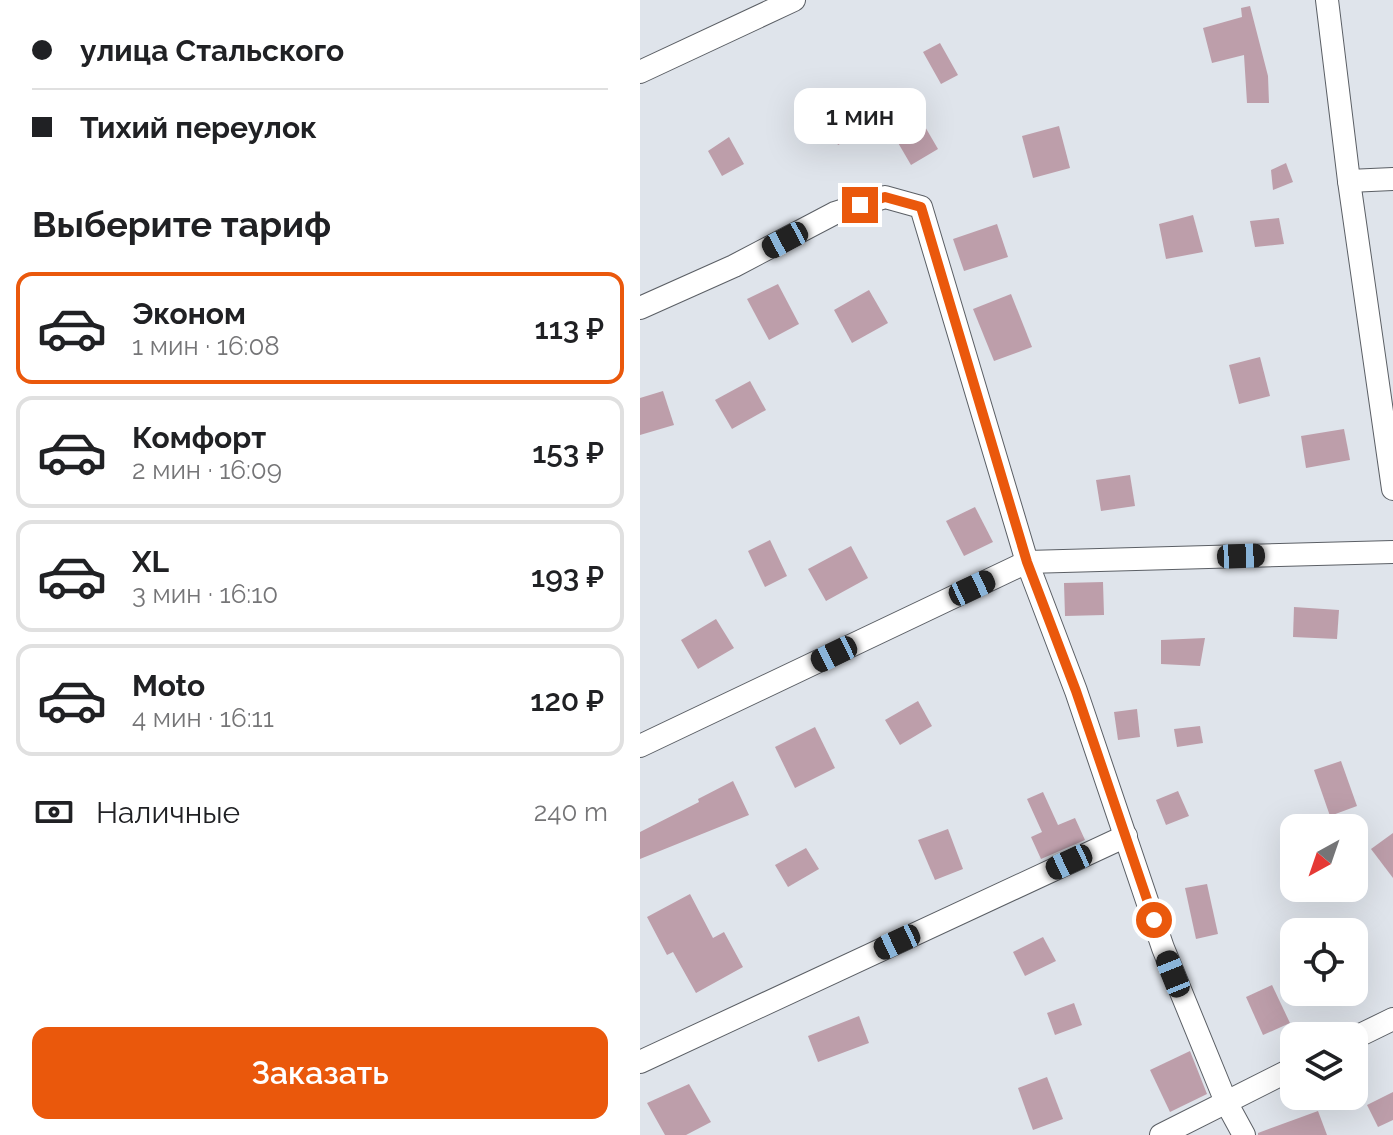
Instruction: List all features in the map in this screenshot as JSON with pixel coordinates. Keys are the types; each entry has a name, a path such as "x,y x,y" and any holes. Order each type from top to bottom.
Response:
{"street":[{"path":"640,72 794,0"},
{"path":"1327,0 1349,181 1393,489"},
{"path":"1349,181 1393,179"},
{"path":"640,308 734,266 835,213 885,197 921,207 1027,562 1163,948 1226,1102 1244,1135"},
{"path":"640,746 1027,562 1393,552"},
{"path":"640,1062 1126,836"},
{"path":"1368,1031 1393,1019"},
{"path":"1161,1135 1280,1075"}],"building":[{"path":"1250,6 1268,76 1269,103 1247,103 1244,55 1212,63 1203,28 1242,17 1241,8"},
{"path":"940,43 958,75 941,84 923,52"},
{"path":"837,93 858,134 838,145 817,103"},
{"path":"924,125 938,149 911,165 897,141"},
{"path":"1059,126 1070,168 1033,178 1022,136"},
{"path":"729,137 744,164 722,176 708,151"},
{"path":"1286,163 1293,182 1273,190 1271,170"},
{"path":"1193,215 1203,252 1166,259 1159,224"},
{"path":"1279,218 1284,244 1255,247 1250,221"},
{"path":"997,224 1008,257 964,271 953,239"},
{"path":"778,284 799,324 769,340 747,299"},
{"path":"869,290 888,323 852,343 834,310"},
{"path":"1011,294 1032,347 994,361 973,309"},
{"path":"1260,357 1270,396 1239,404 1229,365"},
{"path":"750,381 766,410 732,429 715,400"},
{"path":"663,391 674,425 640,435 640,398"},
{"path":"1344,429 1350,460 1306,468 1301,436"},
{"path":"1130,475 1135,506 1101,511 1096,480"},
{"path":"975,507 993,542 964,556 946,521"},
{"path":"770,540 787,576 765,587 748,551"},
{"path":"851,546 868,578 826,601 808,569"},
{"path":"1103,582 1104,615 1065,616 1064,583"},
{"path":"1294,607 1339,610 1337,639 1293,637"},
{"path":"716,619 734,648 698,669 681,640"},
{"path":"1205,638 1200,666 1161,664 1161,640"},
{"path":"918,701 932,726 900,745 885,720"},
{"path":"1137,709 1140,737 1118,740 1114,712"},
{"path":"1200,726 1203,743 1177,747 1174,729"},
{"path":"815,727 835,768 795,788 775,747"},
{"path":"1341,761 1357,806 1329,814 1314,770"},
{"path":"733,781 749,815 640,859 640,832"},
{"path":"1178,791 1189,816 1166,825 1156,800"},
{"path":"1043,792 1058,825 1075,818 1085,840 1041,859 1031,837 1042,832 1027,799"},
{"path":"948,829 963,869 935,880 918,840"},
{"path":"1393,833 1393,878 1371,849"},
{"path":"806,848 819,869 788,887 775,865"},
{"path":"1207,884 1218,934 1196,939 1185,888"},
{"path":"690,894 713,938 724,932 743,967 696,993 673,952 667,955 647,917"},
{"path":"1043,937 1056,961 1025,976 1013,952"},
{"path":"1272,985 1290,1022 1280,1022 1280,1027 1263,1035 1246,997"},
{"path":"1074,1003 1082,1025 1055,1035 1047,1013"},
{"path":"859,1016 869,1043 818,1062 808,1036"},
{"path":"1190,1051 1207,1094 1170,1112 1150,1070"},
{"path":"1047,1077 1063,1119 1033,1130 1018,1088"},
{"path":"689,1084 711,1122 686,1135 665,1135 647,1103"},
{"path":"1393,1092 1393,1120 1378,1127 1368,1104"},
{"path":"1318,1111 1327,1135 1258,1135 1258,1133"}],"route":[{"path":"860,205 885,197 921,207 1027,562 1076,691 1154,920"}]}
